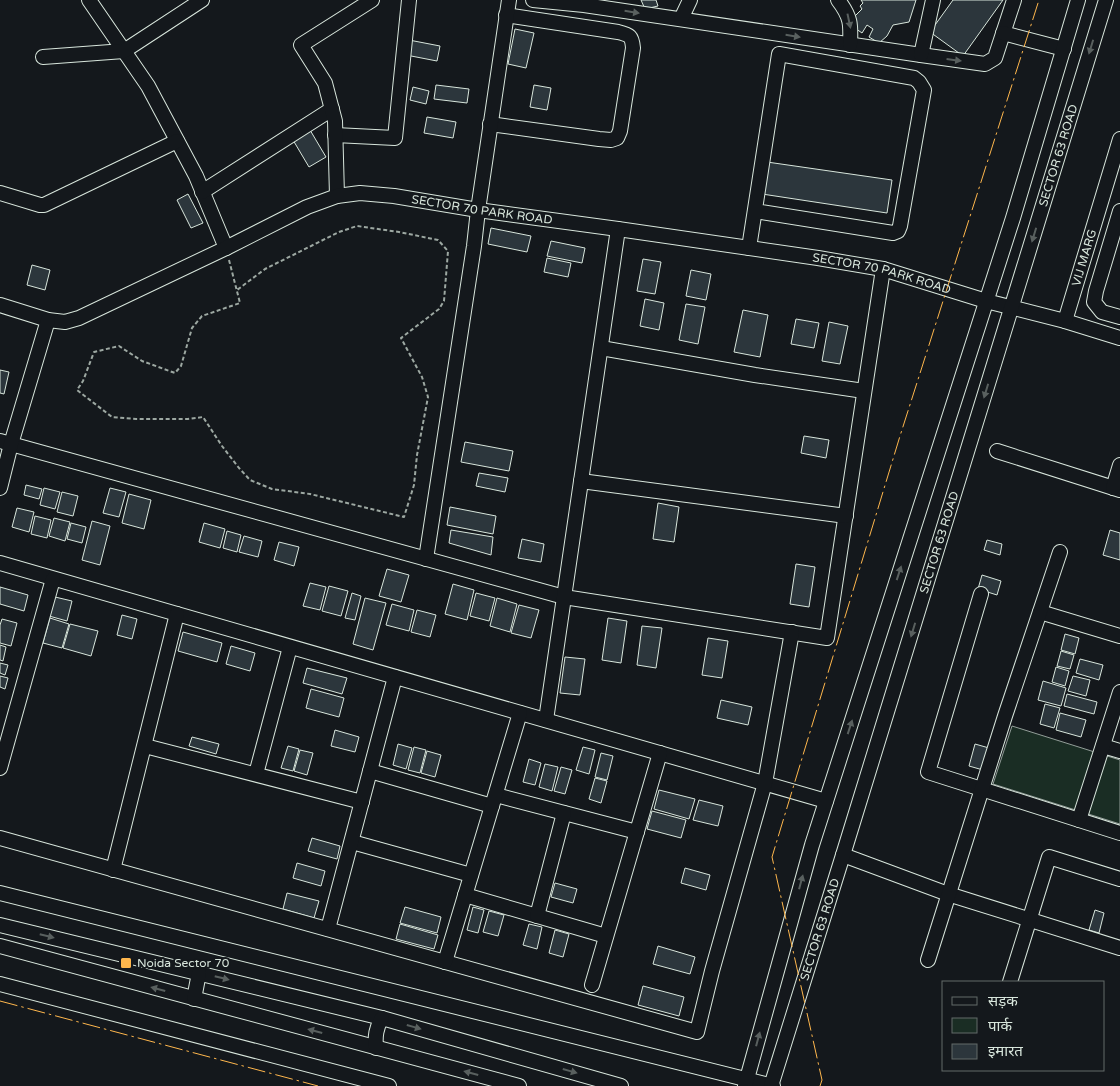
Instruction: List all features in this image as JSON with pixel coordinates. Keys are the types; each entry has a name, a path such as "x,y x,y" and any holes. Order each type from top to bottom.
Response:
{"street":[{"path":"89,0 148,86 196,176 226,248"},
{"path":"43,57 124,51 202,0"},
{"path":"336,196 335,121 324,82 301,45 372,0"},
{"path":"335,135 395,138 409,0"},
{"path":"426,559 474,246 509,0"},
{"path":"532,0 585,2 681,19 985,64 995,58 1014,0"},
{"path":"681,19 690,0"},
{"path":"838,0 847,12 851,27 850,45"},
{"path":"921,55 933,0"},
{"name":"SECTOR 63 ROAD","path":"746,1083 812,845 1013,218 1078,0"},
{"name":"SECTOR 63 ROAD","path":"771,1086 1106,0"},
{"path":"490,124 599,139 610,140 617,138 620,131 633,48 629,35 618,32 506,15"},
{"path":"1003,33 1064,49"},
{"path":"749,248 754,212 779,54 914,78 919,82 924,90 898,231 893,233 754,212"},
{"path":"202,192 332,109"},
{"name":"VIJ MARG","path":"1065,321 1120,139"},
{"path":"0,193 44,205 177,141"},
{"name":"SECTOR 70 PARK ROAD","path":"0,305 48,320 65,322 79,318 307,207 336,196 360,193 394,196 883,269 986,302 1065,321"},
{"path":"1120,211 1094,302 1102,312 1120,317"},
{"path":"546,720 618,229"},
{"path":"6,442 564,597 828,638 883,269"},
{"path":"0,488 6,442 48,320"},
{"path":"1065,321 1120,338"},
{"path":"600,348 864,391"},
{"path":"997,451 1117,489 1120,465"},
{"path":"581,481 846,516"},
{"path":"928,960 981,790 1060,552"},
{"path":"0,564 826,801"},
{"path":"0,768 53,579"},
{"path":"981,594 928,772 1120,833"},
{"path":"1040,612 1120,636"},
{"path":"113,870 177,614"},
{"path":"0,838 697,1032 712,971 765,783 792,632"},
{"path":"256,774 290,647"},
{"path":"328,929 395,677"},
{"path":"1079,820 1120,692"},
{"path":"445,962 520,713"},
{"path":"145,746 362,802"},
{"path":"1103,746 1120,751"},
{"path":"592,985 660,753"},
{"path":"370,772 494,800 564,813 637,832"},
{"path":"537,916 564,813"},
{"path":"352,842 471,875"},
{"path":"843,856 948,894 1120,948"},
{"path":"1010,981 1049,857 1120,879"},
{"path":"0,893 746,1083 771,1086"},
{"path":"466,895 606,936"},
{"path":"0,925 382,1018 621,1086"},
{"path":"0,946 519,1086"},
{"path":"194,999 199,973"},
{"path":"0,984 354,1082 389,1086"},
{"path":"376,1048 375,1036 382,1018"}],"path":[{"path":"226,248 240,303 202,316 192,328 181,366 175,373 142,361 119,346 94,352 83,381 77,390 112,417 136,419 188,419 203,417 222,446 250,480 272,489 310,494 404,517 414,485 417,455 428,397 422,377 401,338 439,309 444,301 448,251 438,240 357,226 339,232 265,269 237,290"}],"green space":[{"path":"1012,726 1120,760 1120,824 993,784"}],"building":[{"path":"641,0 656,0 658,6 645,9"},
{"path":"861,0 916,0 909,22 893,25 887,36 879,43 869,37 873,29 867,25 862,33 852,26 854,17 862,9 860,6 863,3"},
{"path":"953,0 1003,0 963,56 930,32"},
{"path":"515,29 534,33 526,68 508,64"},
{"path":"409,40 440,46 437,61 406,55"},
{"path":"436,85 469,89 467,103 434,99"},
{"path":"534,85 551,88 547,110 530,107"},
{"path":"413,87 429,91 426,104 410,100"},
{"path":"427,117 456,122 453,138 424,133"},
{"path":"310,130 326,157 309,167 293,140"},
{"path":"767,162 892,180 887,213 762,194"},
{"path":"188,194 203,223 191,228 177,200"},
{"path":"491,228 531,236 527,252 488,244"},
{"path":"551,241 585,248 582,263 547,256"},
{"path":"547,258 571,263 568,277 544,272"},
{"path":"643,259 661,262 655,294 637,291"},
{"path":"32,265 50,270 45,290 27,285"},
{"path":"691,270 711,274 706,300 686,296"},
{"path":"645,299 664,303 659,330 640,326"},
{"path":"686,304 705,307 698,344 679,340"},
{"path":"743,310 768,315 760,357 734,352"},
{"path":"796,319 819,323 814,348 791,344"},
{"path":"829,322 848,326 840,364 822,361"},
{"path":"0,370 9,372 4,394 0,393"},
{"path":"804,436 829,440 826,458 801,453"},
{"path":"465,442 513,451 509,471 461,462"},
{"path":"479,473 508,478 505,492 476,486"},
{"path":"26,485 42,489 39,499 24,495"},
{"path":"44,488 60,492 55,509 40,505"},
{"path":"110,488 126,492 119,517 103,513"},
{"path":"62,492 78,496 73,516 57,512"},
{"path":"129,494 151,500 144,529 122,523"},
{"path":"658,503 679,507 674,542 653,539"},
{"path":"450,507 496,516 493,534 447,525"},
{"path":"17,508 34,512 29,532 12,527"},
{"path":"35,516 51,520 47,538 31,534"},
{"path":"54,518 70,522 65,541 49,536"},
{"path":"92,521 110,526 100,565 82,560"},
{"path":"71,523 86,527 82,543 67,539"},
{"path":"204,523 225,529 220,548 199,542"},
{"path":"451,530 493,537 491,555 449,543"},
{"path":"1110,530 1120,533 1120,560 1103,555"},
{"path":"227,531 241,535 237,552 223,548"},
{"path":"244,536 262,541 258,557 239,552"},
{"path":"522,539 544,544 541,562 518,558"},
{"path":"987,540 1002,544 1000,555 984,550"},
{"path":"279,542 299,547 294,566 274,560"},
{"path":"796,564 815,567 809,607 790,604"},
{"path":"387,569 409,575 401,602 379,596"},
{"path":"982,575 1001,581 997,595 978,589"},
{"path":"310,583 326,587 320,610 303,606"},
{"path":"453,584 474,590 467,620 445,614"},
{"path":"329,586 348,591 341,616 322,611"},
{"path":"0,587 28,595 24,611 0,604"},
{"path":"352,593 361,596 355,620 345,618"},
{"path":"476,593 495,598 489,621 470,616"},
{"path":"55,597 72,601 67,621 49,616"},
{"path":"365,598 386,603 373,650 353,644"},
{"path":"497,598 517,604 510,632 490,626"},
{"path":"392,604 414,610 409,631 386,625"},
{"path":"519,605 539,610 531,638 511,633"},
{"path":"417,610 436,615 430,637 411,632"},
{"path":"122,615 137,619 132,639 117,635"},
{"path":"50,618 69,624 62,648 43,643"},
{"path":"608,618 627,621 621,663 602,660"},
{"path":"2,619 17,623 11,646 0,643"},
{"path":"70,624 98,631 91,656 63,648"},
{"path":"642,626 662,628 656,668 637,665"},
{"path":"183,632 222,643 217,662 178,651"},
{"path":"1065,634 1079,638 1075,654 1061,650"},
{"path":"708,638 728,641 722,678 702,675"},
{"path":"0,645 6,647 3,661 0,660"},
{"path":"231,646 255,653 250,671 226,664"},
{"path":"1061,651 1074,655 1070,669 1057,666"},
{"path":"565,657 585,659 580,695 560,693"},
{"path":"1080,659 1103,665 1099,680 1076,673"},
{"path":"0,663 8,665 5,675 0,673"},
{"path":"1056,667 1069,671 1065,686 1052,682"},
{"path":"307,668 347,678 342,694 303,683"},
{"path":"0,676 8,678 5,689 0,687"},
{"path":"1073,676 1090,680 1086,696 1068,691"},
{"path":"1043,681 1066,688 1061,706 1038,700"},
{"path":"311,689 344,698 339,717 306,708"},
{"path":"1067,694 1097,702 1094,714 1064,706"},
{"path":"721,700 752,707 748,725 717,718"},
{"path":"1045,704 1060,708 1054,728 1040,724"},
{"path":"1060,713 1086,720 1081,737 1056,730"},
{"path":"335,730 359,737 355,752 331,746"},
{"path":"192,737 219,744 216,754 189,746"},
{"path":"398,744 412,748 406,769 393,765"},
{"path":"975,744 989,748 983,770 969,766"},
{"path":"288,746 299,749 293,771 281,768"},
{"path":"414,747 426,750 420,773 408,770"},
{"path":"583,747 595,750 589,774 576,770"},
{"path":"300,750 313,753 307,775 294,771"},
{"path":"427,751 441,755 435,777 421,773"},
{"path":"601,753 613,756 607,780 595,777"},
{"path":"529,759 541,763 535,785 523,782"},
{"path":"545,764 558,767 552,791 539,787"},
{"path":"561,767 572,770 565,794 554,791"},
{"path":"595,778 607,781 601,803 589,799"},
{"path":"659,790 695,799 689,819 654,809"},
{"path":"699,800 723,806 718,826 693,820"},
{"path":"652,811 686,820 681,838 647,829"},
{"path":"312,838 340,846 337,859 308,851"},
{"path":"297,863 325,871 321,886 293,878"},
{"path":"685,868 710,875 706,890 681,883"},
{"path":"555,883 577,889 573,903 551,897"},
{"path":"287,893 319,901 314,918 283,909"},
{"path":"405,907 441,917 437,933 400,923"},
{"path":"473,907 484,910 478,933 467,930"},
{"path":"1095,910 1104,913 1099,933 1089,930"},
{"path":"489,911 504,915 498,936 483,932"},
{"path":"400,924 438,935 434,949 396,939"},
{"path":"529,924 542,927 537,949 523,945"},
{"path":"555,930 569,934 563,957 549,953"},
{"path":"658,946 695,957 690,974 653,964"},
{"path":"643,986 684,997 679,1016 638,1005"}],"power":[{"path":"820,1086 822,1080 772,857 900,436 1039,0"},
{"path":"0,1001 318,1086"}],"place":[{"name":"Noida Sector 70","path":"126,963"}]}
